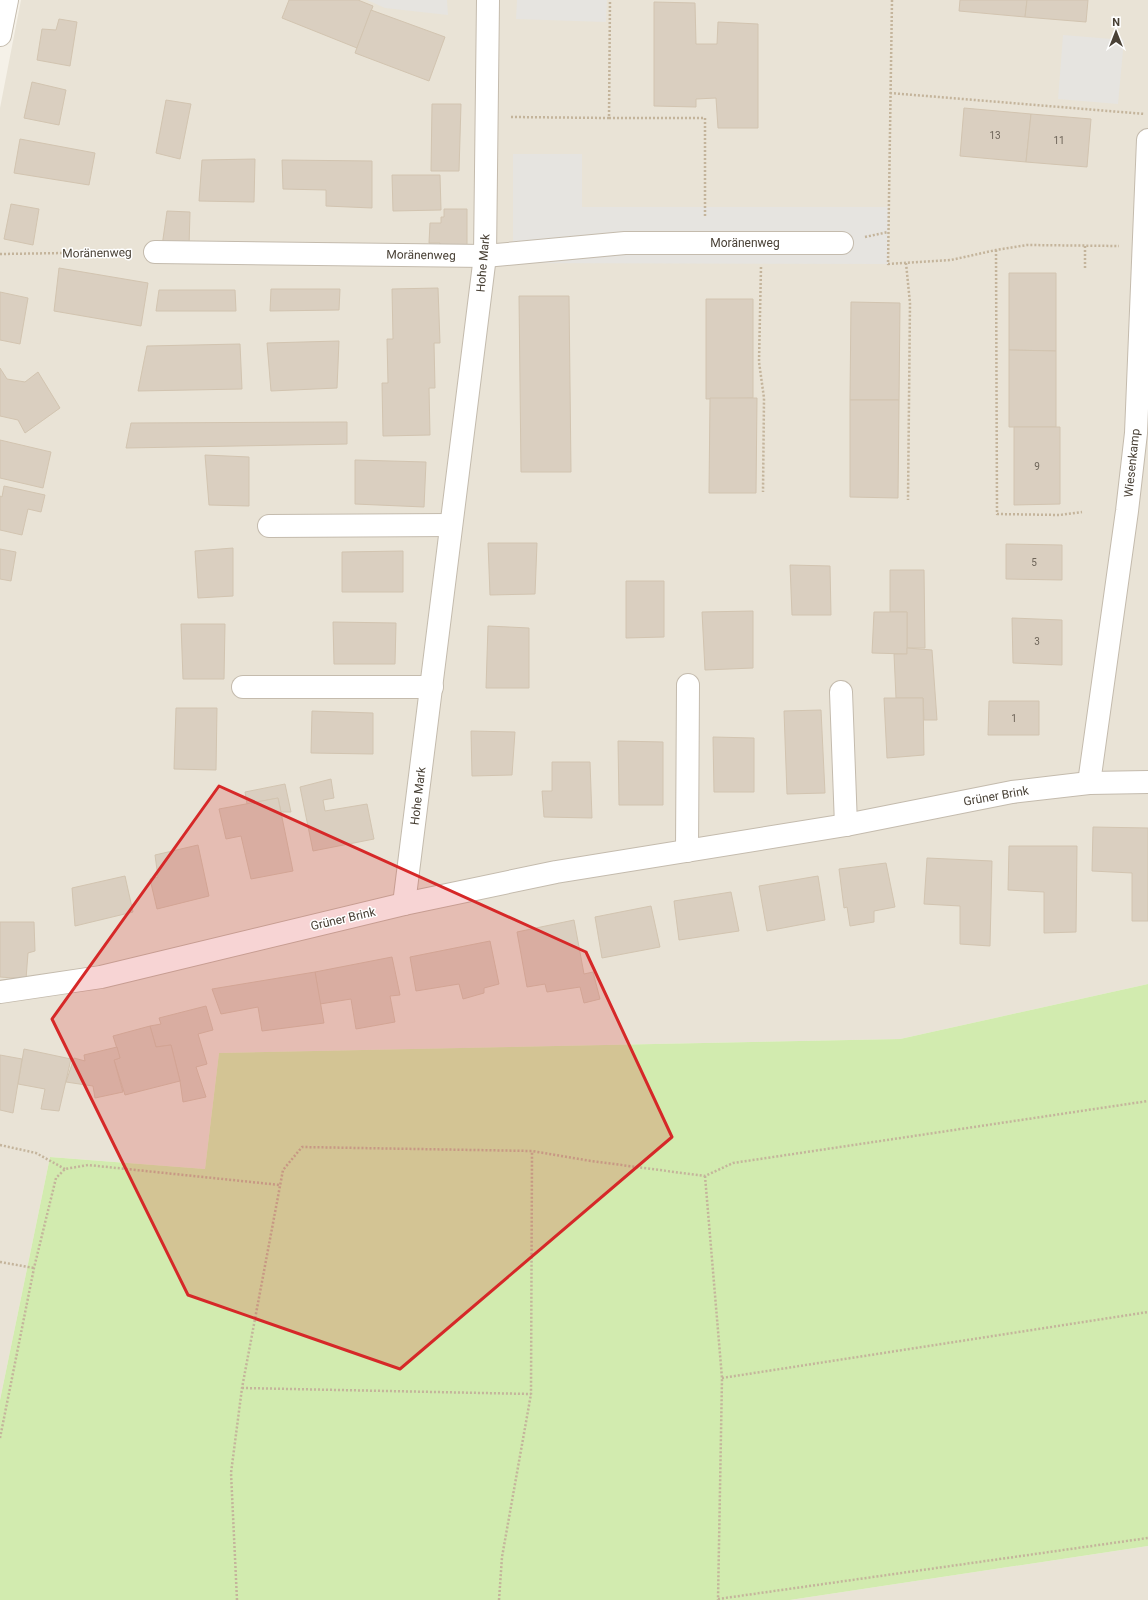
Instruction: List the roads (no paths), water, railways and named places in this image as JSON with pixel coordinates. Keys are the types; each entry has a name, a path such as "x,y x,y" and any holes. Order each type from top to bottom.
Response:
{"street":[{"path":"0,35 6,0"},
{"name":"Hohe Mark","path":"404,904 485,256 488,0"},
{"name":"Wiesenkamp","path":"1089,783 1127,511 1136,433 1148,140"},
{"name":"Moränenweg","path":"155,252 485,256 625,243 842,243"},
{"path":"269,526 451,525"},
{"path":"687,851 688,685"},
{"path":"243,687 432,687"},
{"path":"842,692 846,825"},
{"name":"Grüner Brink","path":"0,992 101,977 404,904 556,872 846,825 1012,792 1089,783 1148,782"}]}
